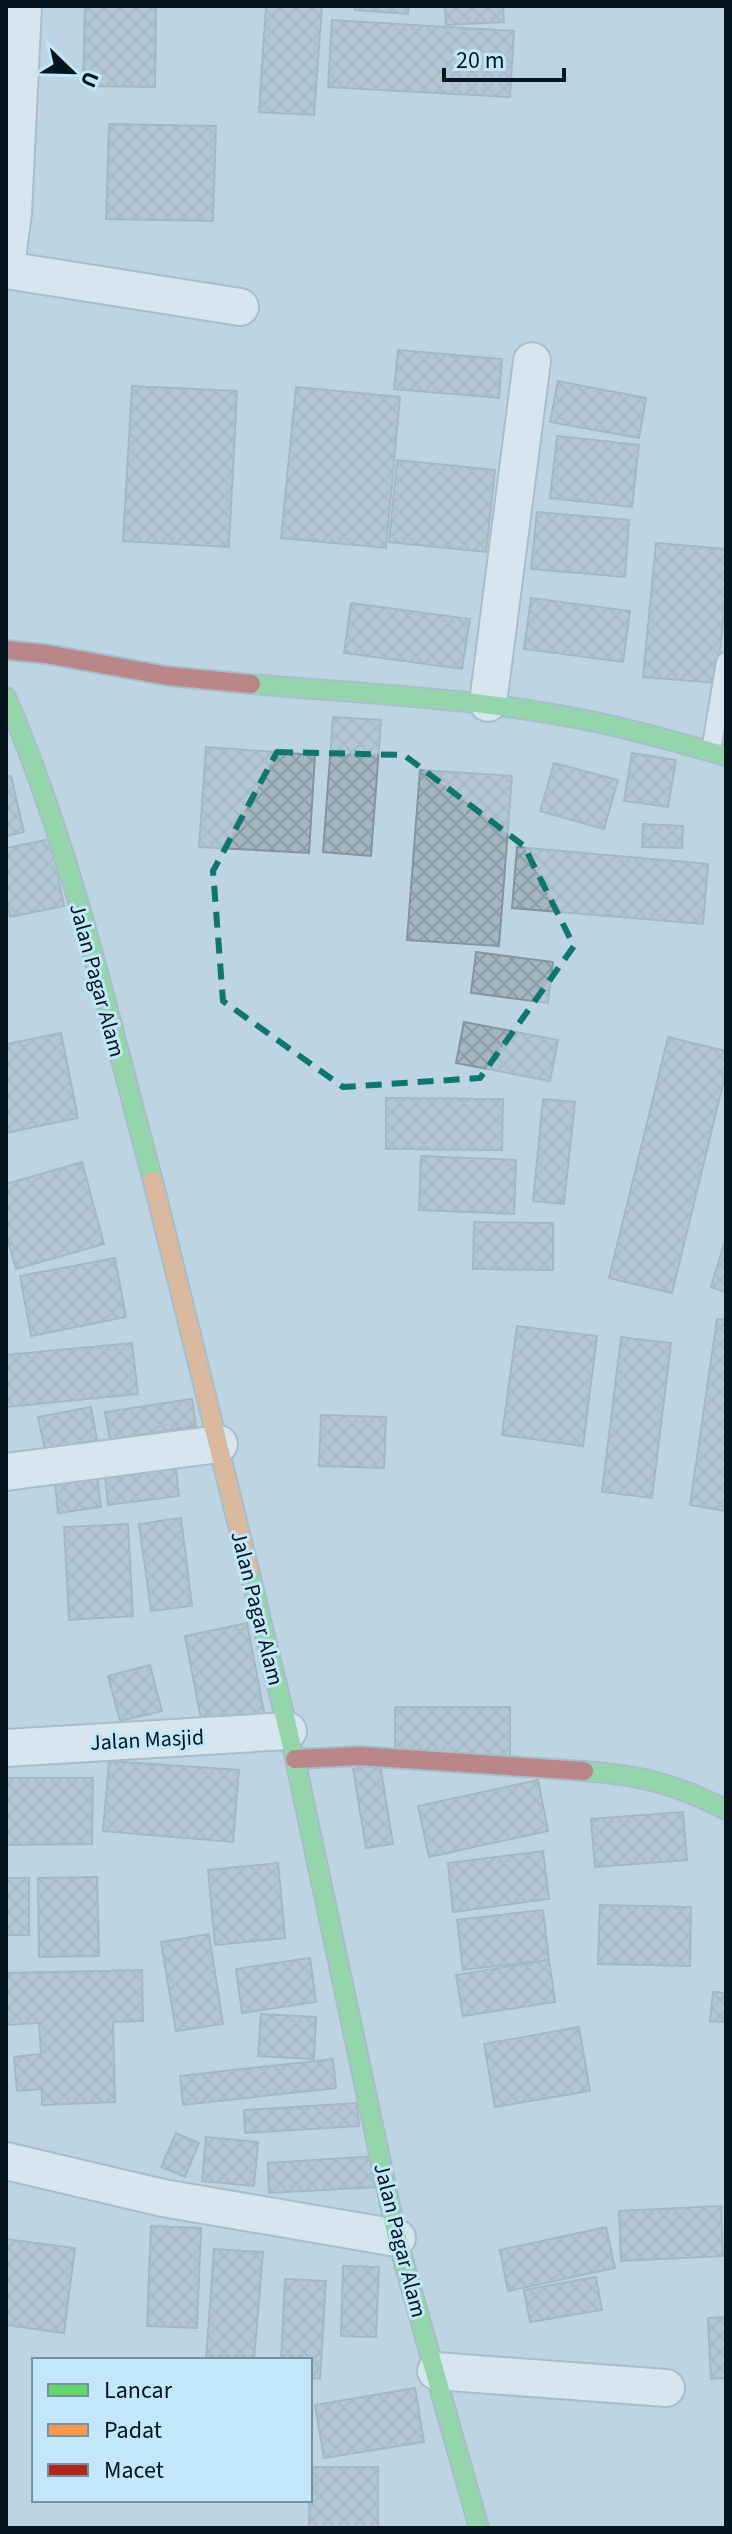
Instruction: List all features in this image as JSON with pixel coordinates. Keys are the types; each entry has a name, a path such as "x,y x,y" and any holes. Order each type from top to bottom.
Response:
{"street":[{"path":"23,6 13,213 6,268 240,307"},
{"path":"488,703 532,361"},
{"path":"6,650 167,676 488,703 587,718 719,753"},
{"name":"Jalan Pagar Alam","path":"6,697 19,762 58,832 172,1251 292,1745 397,2238 479,2528"},
{"path":"6,1472 219,1444"},
{"path":"292,1745 360,1756 655,1778 686,1789 726,1810"},
{"name":"Jalan Masjid","path":"6,1748 292,1745"},
{"path":"6,2161 163,2198 397,2238"},
{"path":"436,2371 666,2388"}],"lane":[{"path":"719,753 726,662"}],"highlighted area":[{"path":"277,752 404,755 524,846 574,946 480,1078 343,1087 223,1001 213,871"}],"building":[{"path":"85,6 156,6 155,87 83,86"},
{"path":"266,6 322,6 314,115 259,112"},
{"path":"355,6 409,6 408,14 355,10"},
{"path":"445,6 503,6 504,22 446,25"},
{"path":"332,20 514,31 510,97 328,87"},
{"path":"109,124 216,126 213,221 106,219"},
{"path":"398,350 502,359 499,398 394,389"},
{"path":"558,381 646,398 639,438 550,422"},
{"path":"132,386 237,391 229,547 123,541"},
{"path":"296,387 400,397 386,548 281,538"},
{"path":"557,436 639,445 632,507 550,498"},
{"path":"397,460 495,470 486,552 389,542"},
{"path":"537,512 629,520 625,577 531,569"},
{"path":"656,543 726,549 726,590 717,683 643,677"},
{"path":"531,598 630,611 623,662 524,649"},
{"path":"351,603 470,619 462,669 344,653"},
{"path":"333,717 381,720 371,856 323,852"},
{"path":"206,747 315,755 309,853 199,847"},
{"path":"632,753 676,760 668,807 624,801"},
{"path":"554,763 618,780 604,829 540,811"},
{"path":"420,770 512,776 499,946 407,940"},
{"path":"11,776 24,832 6,836 6,777"},
{"path":"643,824 683,826 682,848 642,847"},
{"path":"51,839 64,906 10,917 6,895 6,848"},
{"path":"517,847 708,864 703,924 512,908"},
{"path":"476,952 553,962 548,1003 471,993"},
{"path":"464,1022 558,1040 550,1081 456,1063"},
{"path":"61,1033 78,1118 6,1133 6,1044"},
{"path":"668,1037 726,1051 726,1072 672,1293 609,1278"},
{"path":"386,1098 503,1099 502,1150 386,1149"},
{"path":"543,1099 575,1102 564,1204 533,1201"},
{"path":"421,1156 516,1160 514,1214 419,1210"},
{"path":"82,1162 104,1244 16,1269 6,1233 6,1184"},
{"path":"474,1222 553,1223 553,1270 473,1269"},
{"path":"726,1237 726,1292 711,1287"},
{"path":"115,1258 126,1317 31,1336 20,1276"},
{"path":"717,1319 726,1320 726,1511 690,1505"},
{"path":"517,1326 597,1336 583,1446 502,1435"},
{"path":"621,1337 671,1343 652,1498 602,1492"},
{"path":"132,1343 138,1394 7,1407 6,1355"},
{"path":"192,1399 196,1426 110,1440 105,1412"},
{"path":"91,1407 97,1440 45,1450 38,1417"},
{"path":"321,1415 386,1417 384,1468 319,1466"},
{"path":"175,1460 179,1496 108,1505 104,1467"},
{"path":"97,1475 101,1507 58,1513 55,1480"},
{"path":"181,1518 192,1606 151,1611 139,1524"},
{"path":"128,1524 133,1616 69,1620 64,1527"},
{"path":"247,1623 266,1722 204,1735 185,1636"},
{"path":"150,1665 162,1711 120,1721 108,1676"},
{"path":"395,1707 510,1707 510,1757 395,1756"},
{"path":"109,1761 239,1770 233,1842 103,1831"},
{"path":"380,1764 393,1844 366,1848 353,1769"},
{"path":"6,1778 93,1778 92,1844 6,1845"},
{"path":"538,1780 548,1831 429,1857 418,1806"},
{"path":"683,1812 687,1860 595,1867 591,1819"},
{"path":"543,1851 549,1899 453,1912 448,1863"},
{"path":"278,1863 285,1938 215,1945 208,1870"},
{"path":"97,1877 99,1956 39,1957 38,1878"},
{"path":"6,1878 29,1878 29,1935 6,1935"},
{"path":"600,1905 691,1907 690,1966 598,1964"},
{"path":"543,1910 549,1960 463,1970 457,1920"},
{"path":"209,1934 223,2024 176,2031 161,1942"},
{"path":"310,1958 316,2002 242,2013 236,1969"},
{"path":"549,1960 555,2002 463,2016 456,1975"},
{"path":"142,1970 143,2021 113,2022 115,2102 42,2105 42,2089 17,2091 14,2057 41,2054 39,2023 6,2025 6,1973"},
{"path":"713,1992 726,1993 726,2022 710,2021"},
{"path":"261,2014 316,2017 314,2059 258,2056"},
{"path":"579,2027 590,2091 495,2107 484,2044"},
{"path":"333,2059 336,2088 183,2105 180,2076"},
{"path":"357,2103 359,2126 245,2133 244,2110"},
{"path":"176,2133 199,2143 185,2177 161,2167"},
{"path":"206,2137 258,2142 254,2186 202,2181"},
{"path":"376,2156 378,2187 269,2193 268,2163"},
{"path":"721,2206 723,2256 621,2261 619,2211"},
{"path":"151,2226 201,2228 197,2328 147,2326"},
{"path":"606,2227 615,2268 508,2291 500,2250"},
{"path":"6,2239 75,2248 64,2333 6,2325"},
{"path":"214,2249 263,2252 254,2358 206,2358"},
{"path":"343,2266 379,2267 376,2337 341,2336"},
{"path":"596,2277 602,2310 530,2322 524,2290"},
{"path":"285,2279 326,2281 320,2379 312,2378 312,2358 281,2358"},
{"path":"726,2317 726,2378 711,2379 708,2318"},
{"path":"415,2388 424,2442 324,2458 315,2405"},
{"path":"312,2467 378,2467 378,2528 309,2528"}],"traffic: fast":[{"path":"251,684 421,698 548,713 624,728 726,756"},
{"path":"6,697 30,756 70,876 153,1181"},
{"path":"249,1570 295,1759 397,2238 479,2528"},
{"path":"584,1771 657,1782 726,1810"}],"traffic: slow":[{"path":"153,1181 249,1570"}],"traffic: jam":[{"path":"6,650 168,676 251,684"},
{"path":"295,1759 360,1756 584,1771"}]}
